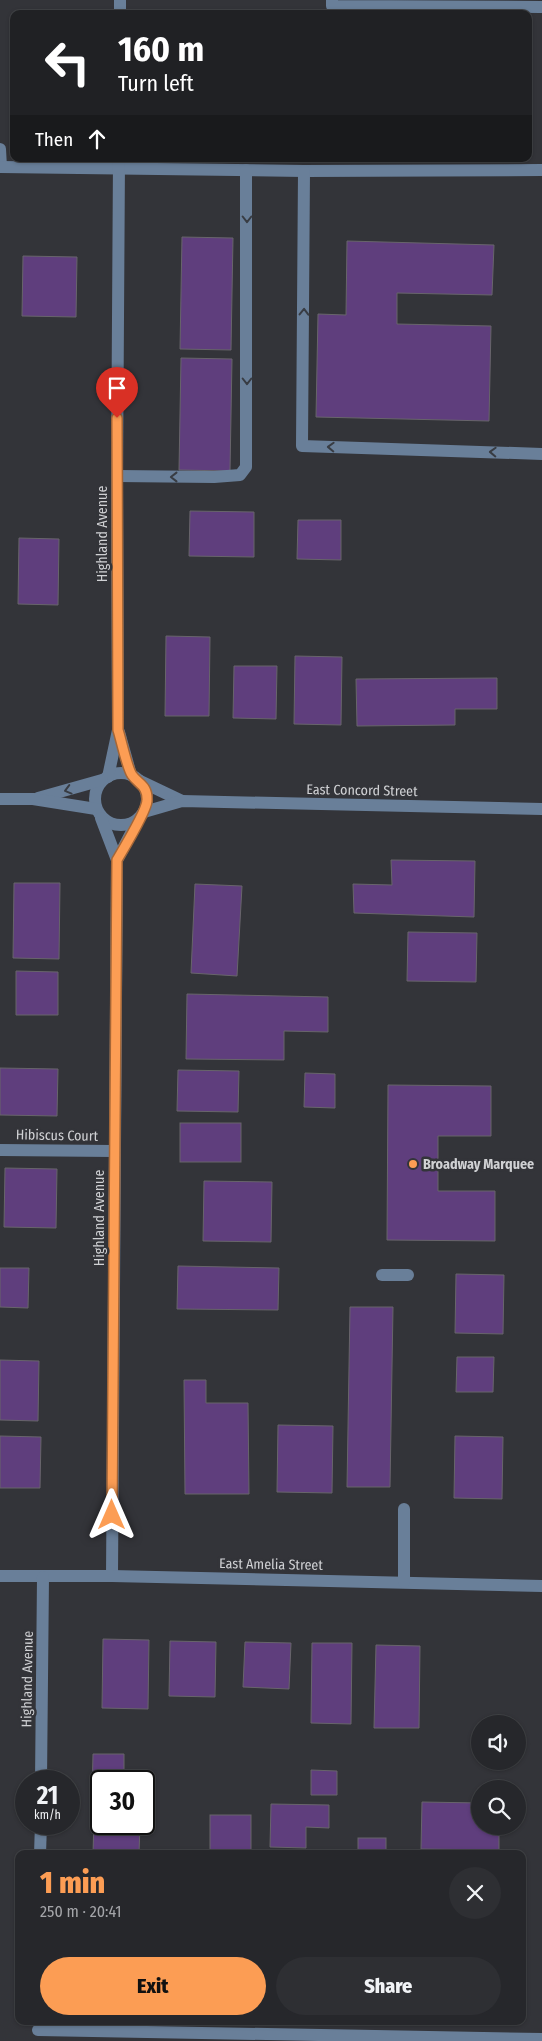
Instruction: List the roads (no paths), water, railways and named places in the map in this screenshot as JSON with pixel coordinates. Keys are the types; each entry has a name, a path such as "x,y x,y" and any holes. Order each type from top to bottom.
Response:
{"street":[{"path":"332,0 332,6 542,7"},
{"path":"0,149 0,167 119,164 304,171 542,170"},
{"name":"Highland Avenue","path":"105,778 118,730 116,476 119,164"},
{"path":"116,476 214,477 240,475 246,466 246,170"},
{"path":"304,171 302,446 542,454"},
{"name":"Highland Avenue","path":"118,730 136,778"},
{"path":"33,799 121,773 136,778 145,790 147,800 142,815 130,824 110,823 99,813 94,799 96,788 105,778"},
{"name":"East Concord Street","path":"136,778 182,801"},
{"path":"0,799 33,799 99,813"},
{"name":"East Concord Street","path":"142,815 182,801 542,809"},
{"name":"Highland Avenue","path":"99,813 117,860 112,1576"},
{"name":"Highland Avenue","path":"117,860 142,815"},
{"name":"Hibiscus Court","path":"0,1150 114,1151"},
{"path":"382,1275 408,1275"},
{"path":"404,1510 404,1582"},
{"name":"East Amelia Street","path":"0,1576 112,1576 542,1586"},
{"name":"Highland Avenue","path":"41,1770 44,1577"},
{"path":"40,1835 40,1850"},
{"path":"38,2031 542,2039"}],"place":[{"name":"Broadway Marquee","path":"413,1164"}]}
